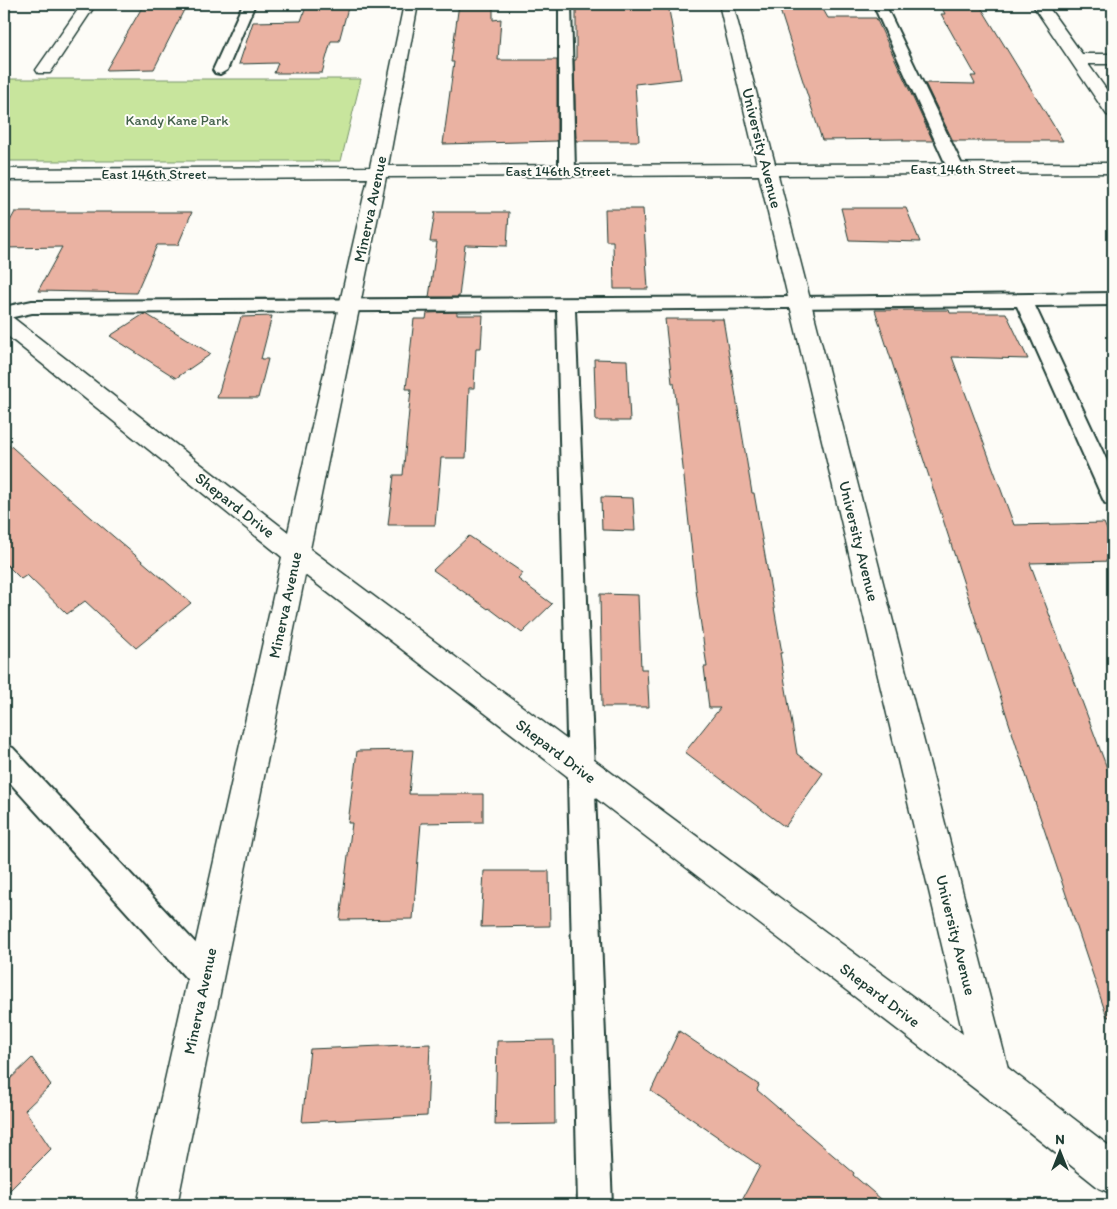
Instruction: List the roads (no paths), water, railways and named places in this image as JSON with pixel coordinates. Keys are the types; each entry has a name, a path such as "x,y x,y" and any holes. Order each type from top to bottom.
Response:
{"street":[{"path":"44,70 89,4"},
{"name":"Minerva Avenue","path":"157,1205 378,172 411,4"},
{"name":"University Avenue","path":"726,4 992,1079"},
{"path":"1039,4 1113,111"},
{"path":"1078,59 1113,59"},
{"name":"East 146th Street","path":"4,174 1113,168"},
{"name":"Shepard Drive","path":"4,322 296,554 992,1079 1113,1174"}],"lane":[{"path":"220,70 250,4"},
{"path":"565,4 567,171"},
{"path":"879,4 956,169"},
{"path":"4,313 32,307 800,303 1113,299"},
{"path":"1023,300 1113,497"},
{"path":"566,304 595,1205"},
{"path":"4,757 206,977"}],"park label":[{"name":"Kandy Kane Park","path":"177,120"}]}
